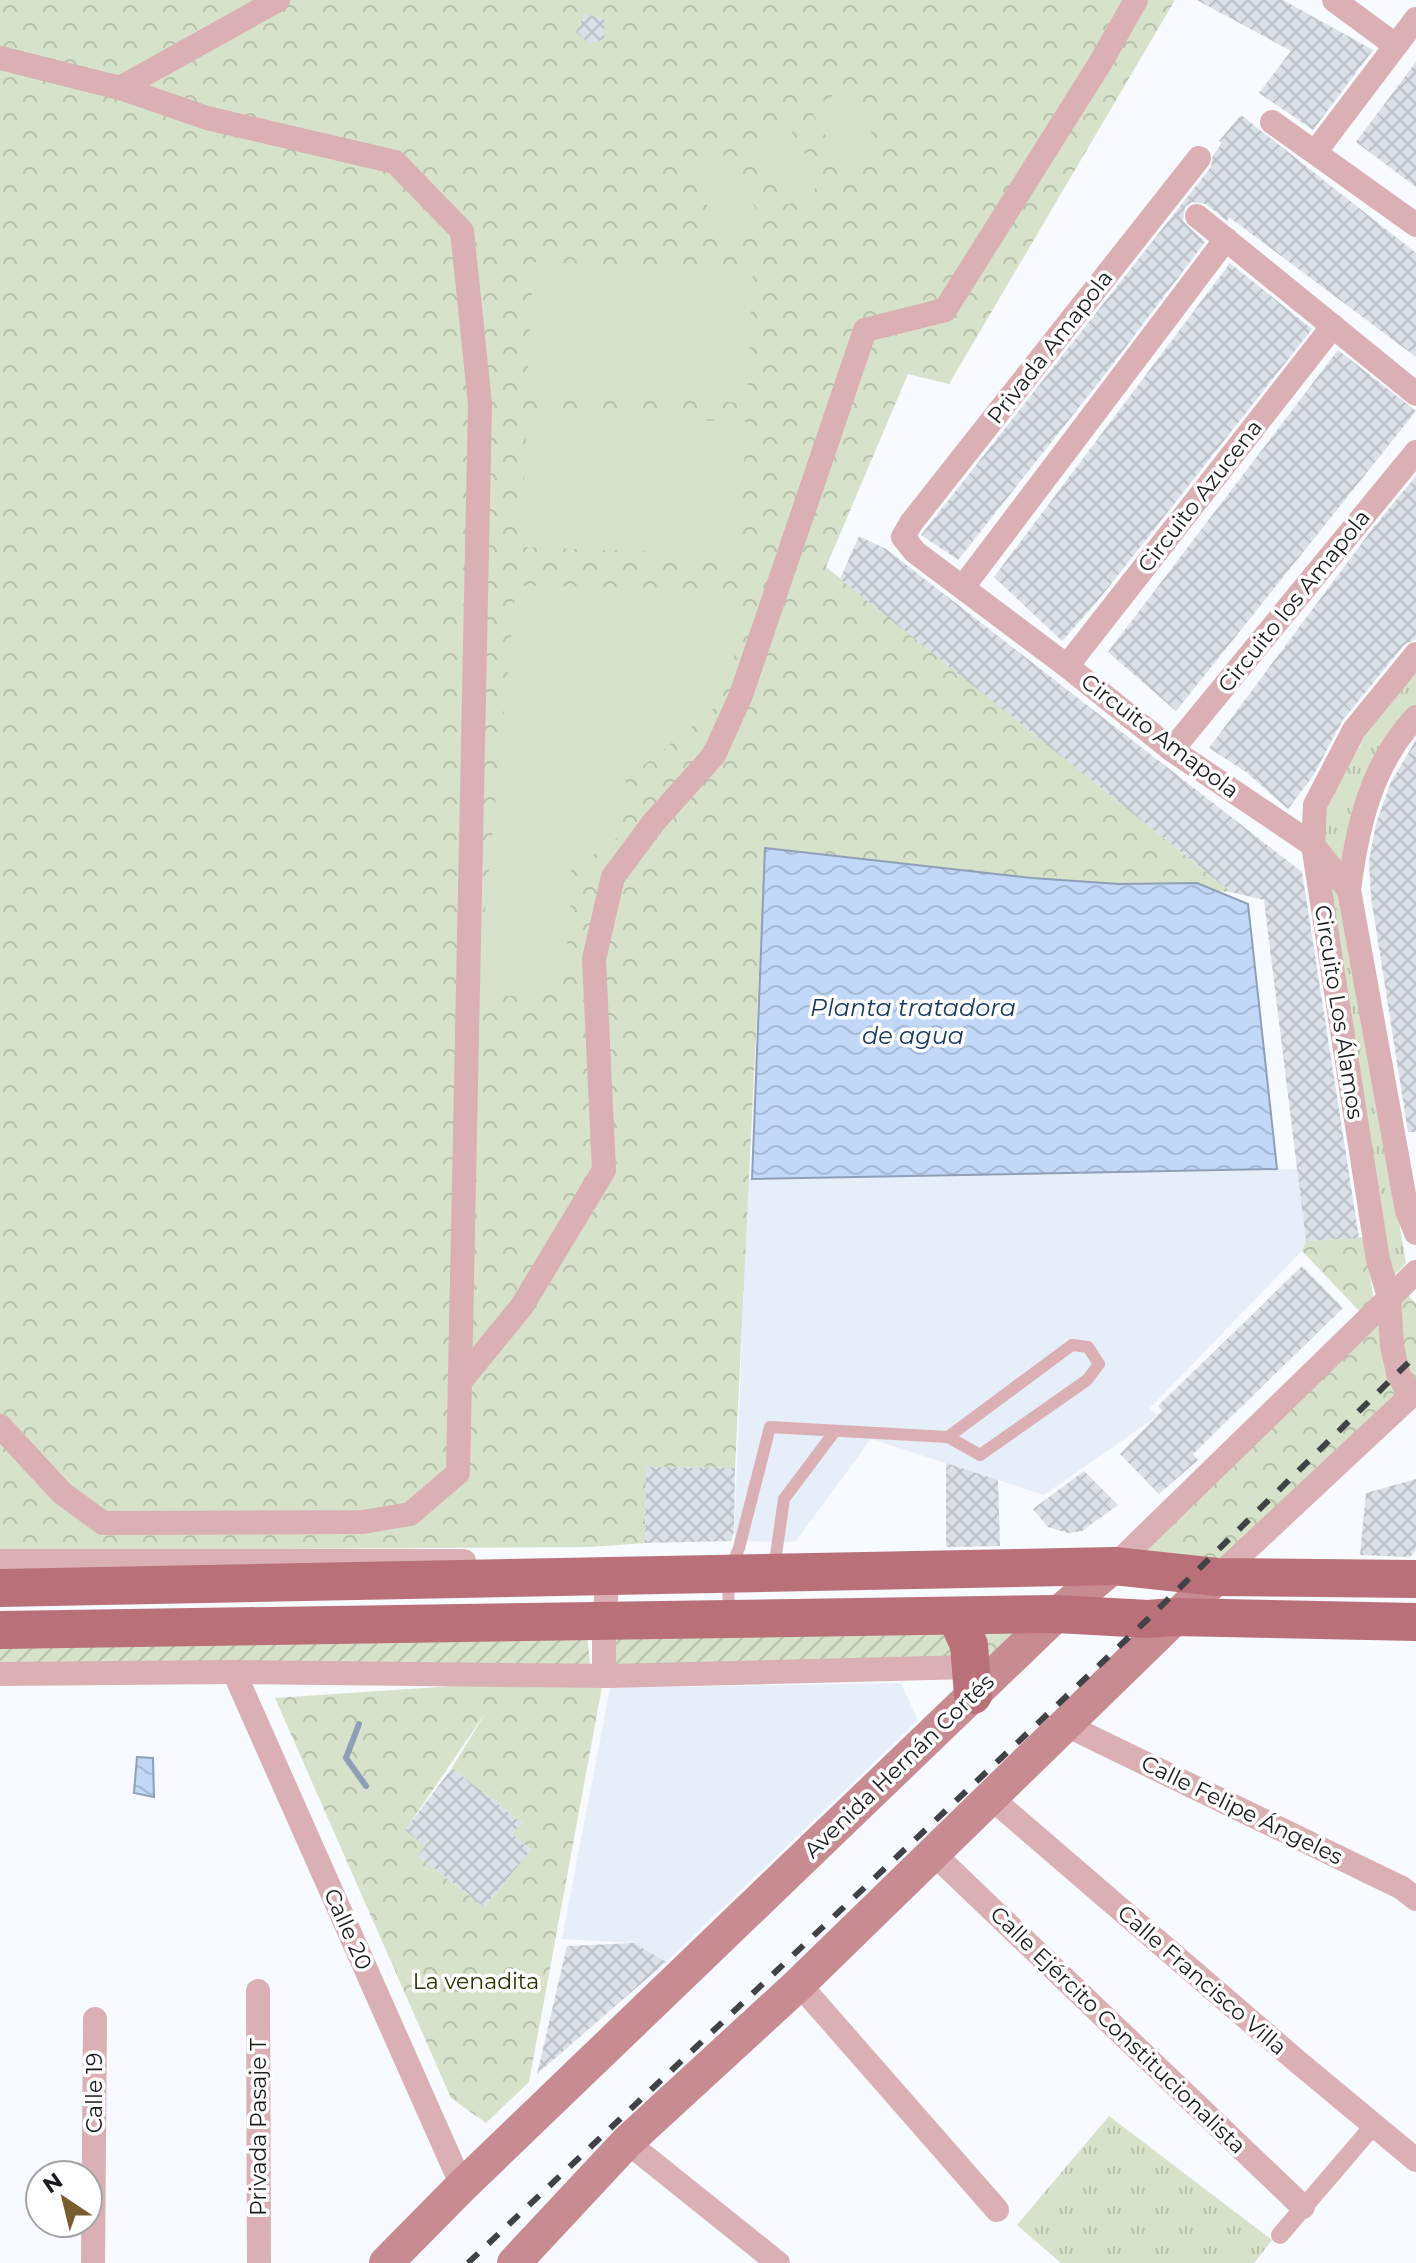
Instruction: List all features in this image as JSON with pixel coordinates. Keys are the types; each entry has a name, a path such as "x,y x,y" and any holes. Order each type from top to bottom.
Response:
{"main road":[{"path":"0,1588 227,1571 728,1575 1114,1566 1217,1577 1416,1579"},
{"name":"Avenida Hernán Cortés","path":"386,2263 972,1681 1114,1566"},
{"path":"514,2263 627,2142 799,1984 1217,1577"},
{"path":"0,1630 1057,1614 1148,1619 1416,1622"},
{"path":"956,1616 969,1645 972,1681"}],"street":[{"path":"120,88 278,0"},
{"path":"460,1382 522,1306 604,1170 594,959 613,877 653,823 714,755 741,695 865,330 945,310 1099,65 1136,0"},
{"path":"1334,0 1395,45"},
{"path":"1316,151 1416,19"},
{"path":"0,58 120,88 207,118 395,162 462,231 480,404 458,1473 410,1514 363,1522 103,1523 62,1493 0,1426"},
{"path":"1272,122 1416,225"},
{"name":"Privada Amapola","path":"903,537 1199,158"},
{"path":"1197,216 1416,394"},
{"path":"963,587 1226,239"},
{"name":"Circuito Azucena","path":"1067,666 1333,326"},
{"name":"Circuito los Amapola","path":"1172,750 1416,452"},
{"name":"Circuito Amapola","path":"903,537 915,552 1067,666 1172,750 1313,845 1349,890"},
{"name":"Circuito Los Álamos","path":"1414,1397 1398,1373 1392,1346 1389,1297 1378,1260 1313,845 1315,805 1354,730 1416,654"},
{"name":"Circuito Los Álamos","path":"1416,717 1401,733 1374,779 1355,844 1349,890 1407,1211 1416,1233"},
{"path":"1354,730 1391,750"},
{"name":"Avenida Hernán Cortés","path":"1114,1566 1416,1272"},
{"path":"1217,1577 1414,1397"},
{"path":"0,1561 227,1571"},
{"path":"604,1676 608,1575"},
{"path":"0,1674 234,1672 972,1681"},
{"name":"Calle 20","path":"234,1672 462,2186"},
{"name":"Calle Felipe Ángeles","path":"1066,1725 1402,1888 1416,1899"},
{"name":"Calle Francisco Villa","path":"990,1797 1416,2160"},
{"name":"Calle Ejército Constitucionalista","path":"933,1853 1303,2207"},
{"path":"799,1984 997,2210"},
{"name":"Privada Pasaje T","path":"258,1991 259,2263"},
{"name":"Calle 19","path":"93,2263 95,2019"},
{"path":"1280,2235 1374,2125"},
{"path":"627,2142 778,2263"}],"lane":[{"path":"729,1619 728,1575 739,1548 770,1427 948,1437 980,1455 1087,1380 1099,1364 1088,1347 1072,1345 948,1437"},
{"path":"774,1572 784,1499 835,1431"}],"shaded area":[{"path":"1297,1169 1306,1241 1302,1251 1150,1408 1157,1416 1044,1495 871,1439 795,1542 734,1541 748,1178"},
{"path":"901,1683 918,1720 666,1962 634,1943 562,1939 610,1688"}],"green space":[{"path":"0,0 1175,0 949,384 908,374 826,567 1231,892 1032,878 765,848 735,1468 646,1467 645,1543 590,1547 0,1551"},
{"path":"845,88 882,150 847,171 810,109"},
{"path":"786,122 823,184 788,205 751,143"},
{"path":"724,155 761,217 726,237 689,176"},
{"path":"533,262 753,270 747,403 527,394"},
{"path":"527,414 746,422 740,555 521,547"},
{"path":"516,586 699,588 746,622 717,706 626,780 619,837 571,870 568,940 557,974 548,986 534,994 477,995"},
{"path":"1416,669 1416,711 1340,876 1406,1263 1386,1284 1316,863 1323,805 1360,746 1370,723"},
{"path":"1363,1237 1375,1306 1363,1315 1302,1251 1306,1241"},
{"path":"1408,1295 1416,1304 1414,1386 1391,1311"},
{"path":"1379,1323 1402,1397 1219,1565 1135,1556"},
{"path":"586,1622 590,1665 0,1677 0,1642"},
{"path":"972,1623 1023,1623 979,1675"},
{"path":"958,1629 961,1668 610,1676 612,1635"},
{"name":"La venadita","path":"604,1676 529,2082 486,2123 451,2098 275,1698","holes":["486,1712 452,1768 522,1823 512,1834 531,1850 484,1907 419,1857 425,1846 406,1829"]},
{"path":"1109,2116 1272,2240 1254,2263 1061,2263 1017,2225"}],"water":[{"name":"Planta tratadora de agua","path":"765,848 1032,878 1119,884 1197,883 1248,904 1277,1169 752,1179"},
{"path":"137,1757 153,1758 154,1797 134,1793"}],"building":[{"path":"1197,0 1283,0 1373,50 1313,130 1259,93 1291,51"},
{"path":"585,14 604,19 604,39 590,44 576,32"},
{"path":"1416,62 1416,187 1356,142"},
{"path":"1241,115 1416,253 1416,357 1229,217 1227,221 1206,204 1192,202 1185,207 1183,221 1205,242 958,560 921,535 1211,167 1213,155 1222,143 1219,141"},
{"path":"1230,263 1312,329 1096,603 1062,641 994,577"},
{"path":"1338,350 1416,411 1176,711 1108,652"},
{"path":"1416,476 1416,639 1404,645 1342,721 1313,776 1288,809 1246,772 1209,748 1373,528"},
{"path":"859,536 886,549 1302,872 1359,1238 1306,1241 1264,900 1231,892 840,579"},
{"path":"1416,740 1416,1132 1408,1132 1371,897 1369,861 1376,824 1391,782"},
{"path":"1302,1266 1343,1308 1193,1454 1198,1460 1159,1494 1120,1454 1162,1411 1158,1406"},
{"path":"946,1463 998,1480 1000,1546 946,1547"},
{"path":"646,1467 735,1468 734,1531 731,1541 645,1543"},
{"path":"1084,1471 1118,1505 1082,1531 1068,1533 1048,1527 1033,1509"},
{"path":"1416,1479 1416,1550 1410,1557 1360,1555 1366,1493"},
{"name":"La venadita","path":"452,1768 522,1823 512,1834 531,1850 484,1907 418,1856 425,1846 405,1830"},
{"path":"634,1943 666,1962 537,2074 567,1946"}],"waterway":[{"path":"359,1724 346,1758 366,1786"}],"railway":[{"path":"468,2263 1148,1619 1416,1355"}]}
